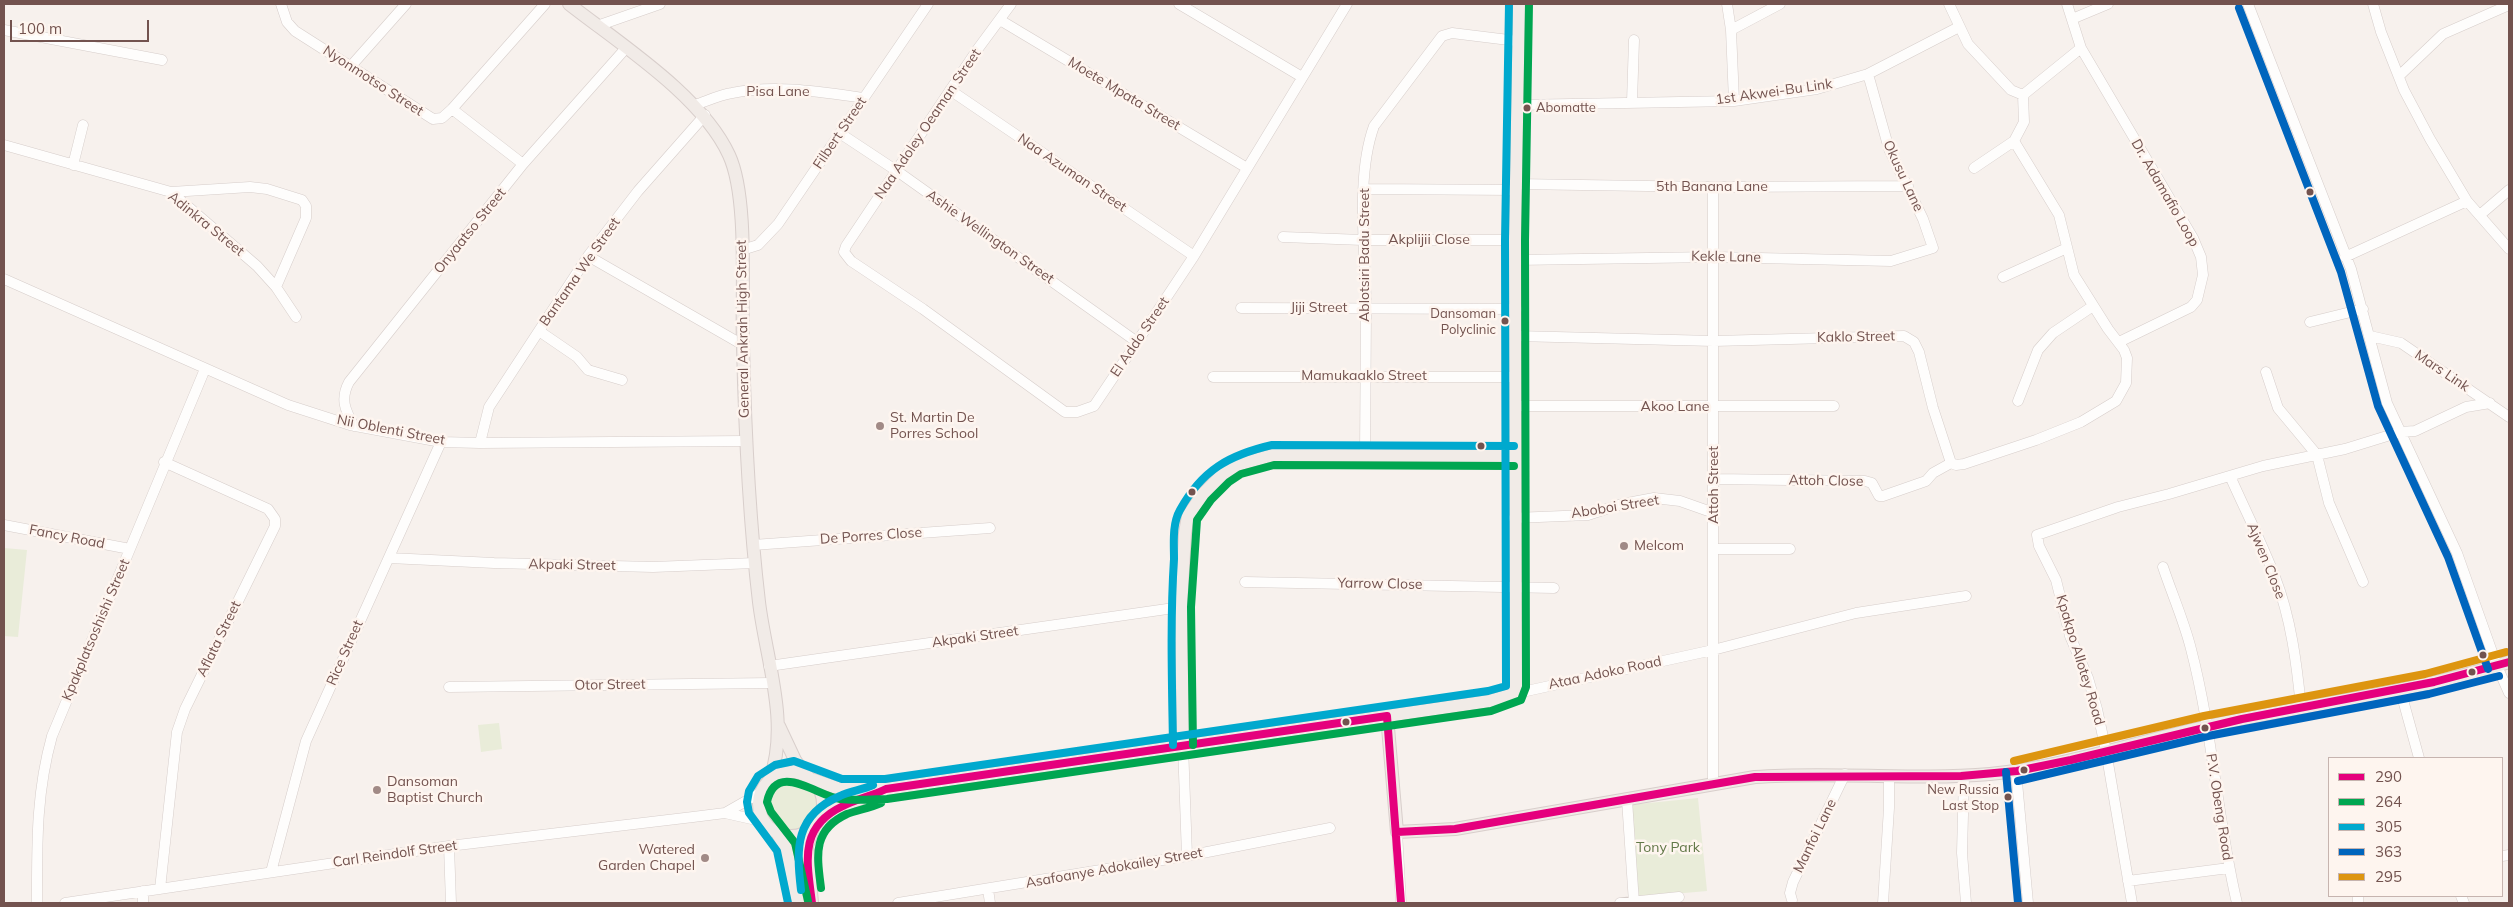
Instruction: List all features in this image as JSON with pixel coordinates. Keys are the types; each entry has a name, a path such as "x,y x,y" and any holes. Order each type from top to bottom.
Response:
{"main road":[{"name":"General Ankrah High Street","path":"569,4 626,48 705,115 731,157 740,209 746,441 754,562 778,724 776,762 770,779"},
{"path":"1513,694 1516,687 1514,456 1517,309 1515,240 1517,41 1519,4"},
{"path":"1183,745 1182,608 1184,533 1188,516 1203,494 1223,474 1238,465 1273,455 1514,456"},
{"path":"1387,716 1397,832 1455,829 1627,800 1713,783 1779,775 1964,776 2016,771 2206,726 2400,689 2503,664"},
{"name":"Ataa Adoko Road","path":"810,777 840,789 886,789 1490,701 1513,694"},
{"name":"General Ankrah High Street","path":"778,724 795,760 810,777"},
{"path":"798,903 786,848 777,833 765,822 759,810 760,793 770,779 784,772 810,777 823,798 817,822 807,846 812,903"},
{"name":"Ataa Adoko Road","path":"817,822 842,806 886,789"},
{"path":"777,833 797,835 817,822"}],"street":[{"name":"Nyonmotso Street","path":"281,4 286,22 295,31 425,116 433,119 442,118 452,108"},
{"path":"351,66 406,4"},
{"path":"523,164 452,108 545,4"},
{"path":"597,26 660,4"},
{"name":"Filbert Street","path":"742,250 758,245 769,236 841,134 928,4"},
{"name":"Naa Adoley Oeaman Street","path":"846,246 950,90 1011,4"},
{"path":"1179,4 1302,77"},
{"name":"El Addo Street","path":"846,246 846,256 851,261 923,309 1065,412 1077,412 1094,406 1194,256 1347,4"},
{"path":"1727,4 1731,30 1734,100"},
{"path":"1731,30 1780,4"},
{"path":"1949,4 1959,27 1974,50 1997,72 2011,90 2023,95"},
{"name":"Dr. Adamafio Loop","path":"2067,4 2081,48 2194,238 2203,275 2196,300 2191,307 2119,342"},
{"path":"2072,19 2108,4"},
{"path":"2248,4 2351,269 2387,404 2437,505 2458,553 2503,664 2509,693"},
{"path":"2373,4 2381,32 2399,76 2430,139 2467,201 2481,214 2491,229 2509,249"},
{"path":"2399,76 2443,34 2509,5"},
{"name":"Moete Mpata Street","path":"1000,20 1247,168"},
{"name":"1st Akwei-Bu Link","path":"1517,106 1734,100 1816,88 1868,74 1959,27"},
{"path":"4,30 162,60"},
{"name":"Ablotsiri Badu Street","path":"1365,455 1364,376 1366,308 1363,240 1368,142 1374,126 1442,36 1452,33 1517,41"},
{"path":"1632,102 1634,40"},
{"name":"Onyaatso Street","path":"354,426 345,410 343,399 349,382 523,164 626,48"},
{"path":"2023,95 2081,48"},
{"name":"Okusu Lane","path":"1868,74 1889,149 1908,186 1933,248"},
{"name":"Pisa Lane","path":"695,106 731,93 759,90 807,90 864,98"},
{"name":"Naa Azuman Street","path":"950,90 1194,256"},
{"path":"1974,168 2014,141 2024,122 2023,95"},
{"name":"Bantama We Street","path":"480,443 489,407 588,256 638,191 705,115"},
{"path":"73,165 83,126"},
{"name":"Ashie Wellington Street","path":"841,134 897,171 1138,342"},
{"path":"1951,463 1956,465 1964,464 2065,429 2108,408 2116,401 2126,383 2126,354 2093,306 2074,274 2067,248 2066,234 2059,215 2014,141"},
{"name":"Adinkra Street","path":"4,146 171,192 231,242 276,287 296,317"},
{"name":"5th Banana Lane","path":"1365,189 1908,186"},
{"path":"171,192 250,187 267,189 302,200 306,206 306,218 276,287"},
{"name":"Attoh Street","path":"1713,783 1714,187"},
{"path":"2481,214 2509,190"},
{"path":"2345,257 2467,201"},
{"name":"Akplijii Close","path":"1283,237 1363,240 1515,240"},
{"name":"Kekle Lane","path":"1516,260 1714,256 1891,261 1933,248"},
{"path":"2003,277 2067,248"},
{"path":"588,256 743,345"},
{"name":"Nii Oblenti Street","path":"4,279 288,405 354,426 441,442 746,441"},
{"path":"2018,401 2038,350 2053,333 2093,306"},
{"name":"Jiji Street","path":"1241,308 1517,309"},
{"path":"2310,322 2363,309"},
{"path":"538,331 577,357 588,370 622,380"},
{"name":"Kaklo Street","path":"1516,336 1714,341 1904,336 1914,342 1919,352 1933,408 1951,463"},
{"name":"Mars Link","path":"2370,336 2401,343 2490,402 2509,417"},
{"name":"Kpakplatsoshishi Street","path":"37,903 37,817 43,769 52,736 164,462 205,369"},
{"path":"2266,372 2278,408 2317,455 2329,503 2363,582"},
{"name":"Mamukaaklo Street","path":"1213,377 1516,376"},
{"path":"2230,476 2345,449 2400,432 2415,432 2466,407 2490,402"},
{"name":"Akoo Lane","path":"1516,406 1834,406"},
{"name":"Rice Street","path":"271,872 306,741 441,442"},
{"name":"Aflata Street","path":"160,888 177,732 185,709 275,526 275,519 268,509 164,462"},
{"name":"Attoh Close","path":"1714,479 1865,481 1872,483 1879,496 1883,496 1926,481 1933,473 1951,463"},
{"name":"Kpakpo Allotey Road","path":"2132,903 2106,751 2090,686 2070,636 2056,580 2036,538 2040,532 2071,522 2230,476"},
{"name":"Ajwen Close","path":"2230,476 2278,585 2297,668 2301,708"},
{"name":"Aboboi Street","path":"1514,518 1588,515 1622,504 1654,498 1680,501 1714,513"},
{"name":"Fancy Road","path":"4,525 130,548"},
{"name":"De Porres Close","path":"753,545 990,528"},
{"path":"1714,549 1790,549"},
{"name":"Akpaki Street","path":"389,558 494,564 653,567 754,562"},
{"name":"P.V. Obeng Road","path":"2163,567 2192,650 2229,868 2237,903"},
{"name":"Yarrow Close","path":"1244,582 1554,588"},
{"name":"Ataa Adoko Road","path":"1513,694 1713,650 1856,613 1966,596"},
{"name":"Akpaki Street","path":"769,666 1182,608"},
{"name":"Otor Street","path":"449,687 772,683"},
{"path":"2400,689 2419,757"},
{"path":"1183,745 1186,856"},
{"path":"2016,771 2028,903"},
{"name":"Manfoi Lane","path":"1792,902 1790,893 1793,882 1845,774"},
{"path":"1883,903 1889,808 1889,776"},
{"path":"1964,776 1962,853 1966,903"},
{"name":"Carl Reindolf Street","path":"725,813 760,793"},
{"path":"1627,800 1634,902"},
{"name":"Carl Reindolf Street","path":"65,903 449,846 725,813 765,822"},
{"name":"Asafoanye Adokailey Street","path":"898,903 1186,856 1330,828"},
{"path":"1397,832 1401,903"},
{"path":"449,846 451,903"},
{"path":"2128,882 2229,868"},
{"path":"988,889 990,903"},
{"name":"Manfoi Lane","path":"1792,902 1797,890"},
{"path":"143,891 143,903"},
{"path":"1620,903 1679,897"}],"green space":[{"path":"4,548 27,550 18,637 4,636"},
{"path":"499,723 502,749 481,752 478,725"},
{"path":"785,777 795,777 805,781 813,789 817,804 813,819 805,827 795,831 785,831 775,827 767,819 763,809 763,799 767,789 775,781"},
{"name":"Tony Park","path":"1698,798 1707,891 1639,897 1629,805"}],"transit line":[{"name":"305","path":"788,903 777,851 749,813 747,802 749,791 758,776 775,765 794,761 842,779 885,779 1488,691 1506,686 1505,240 1509,4"},
{"name":"264","path":"808,901 795,843 771,812 767,802 772,790 779,783 798,784 840,799 887,799 1491,711 1521,700 1526,687 1525,240 1529,4"},
{"name":"363","path":"2239,8 2341,272 2378,406 2448,557 2488,669"},
{"name":"305","path":"1173,745 1172,629 1175,528 1180,510 1207,474 1230,459 1272,445 1514,446"},
{"name":"264","path":"1193,745 1191,607 1197,520 1211,500 1229,482 1241,474 1274,465 1514,466"},
{"name":"295","path":"2014,761 2204,716 2425,674 2506,652"},
{"name":"290","path":"1397,832 1455,829 1755,777 1961,776 2017,771 2242,719 2434,682 2509,662"},
{"name":"363","path":"2018,781 2208,736 2429,694 2499,676"},
{"name":"290","path":"812,903 808,860 812,835 818,824 843,806 886,789 1387,716 1401,903"},
{"name":"363","path":"2006,772 2018,903"},
{"name":"305","path":"801,890 799,847 807,823 814,813 825,804 844,794 873,785"},
{"name":"264","path":"821,888 818,855 822,836 836,820 847,814 881,803"}],"place":[{"name":"Abomatte","path":"1527,108"},
{"name":"Dansoman Polyclinic","path":"1505,321"},
{"name":"St. Martin De Porres School","path":"880,426"},
{"name":"Melcom","path":"1624,546"},
{"name":"Dansoman Baptist Church","path":"377,790"},
{"name":"New Russia Last Stop","path":"2008,797"},
{"name":"Watered Garden Chapel","path":"705,858"}]}
